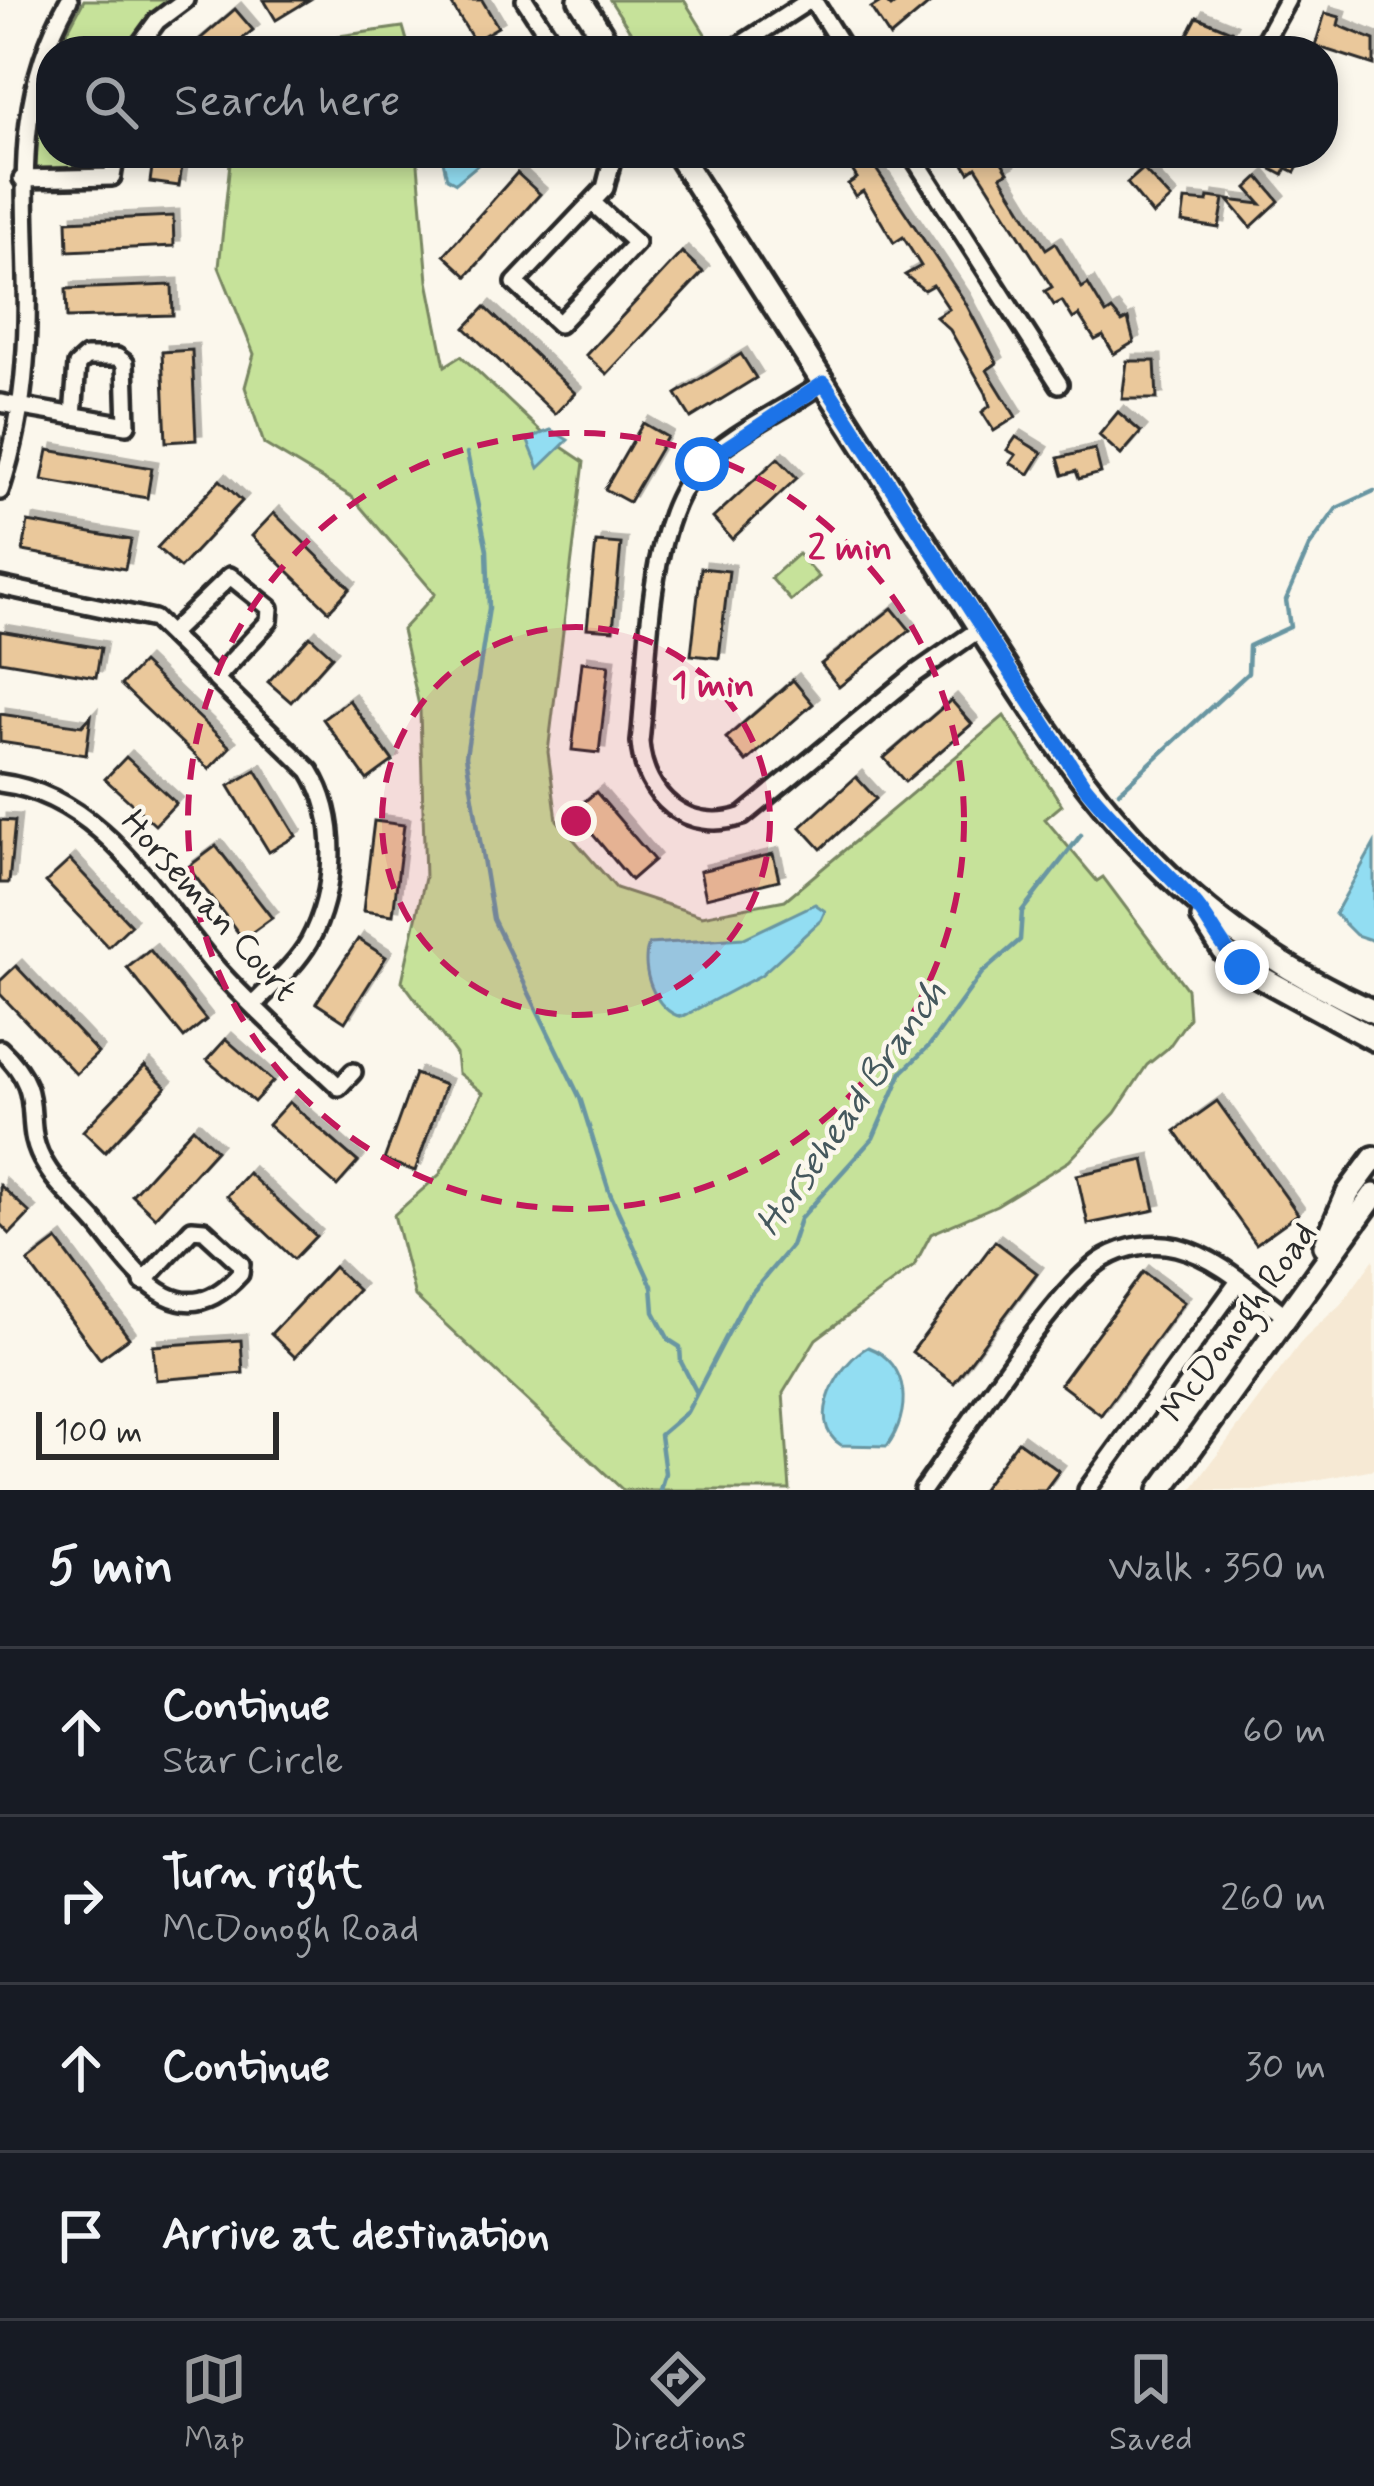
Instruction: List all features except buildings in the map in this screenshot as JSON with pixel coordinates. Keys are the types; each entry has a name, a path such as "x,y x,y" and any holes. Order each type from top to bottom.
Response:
{"main road":[{"path":"580,0 603,36"},
{"path":"686,168 1083,784 1126,836 1194,902 1251,946 1374,1012"},
{"path":"1194,902 1224,951 1242,967 1374,1040"},
{"path":"1310,1283 1348,1193 1374,1158"},
{"name":"McDonogh Road","path":"1161,1490 1374,1195"}],"street":[{"path":"49,36 69,0"},
{"path":"146,36 185,0"},
{"path":"525,0 548,36"},
{"path":"755,36 812,0 835,36"},
{"path":"1268,36 1288,0"},
{"path":"0,491 19,407 26,346 22,179 28,95 36,70"},
{"path":"22,179 112,177 114,168"},
{"path":"592,202 636,243 560,324 515,283 592,202 613,168"},
{"path":"920,168 1058,384"},
{"path":"0,403 19,407 73,416 127,425 125,363 117,357 86,357 77,365 73,416"},
{"path":"824,383 719,449 688,479 668,518 640,742 641,763 654,791 692,819 725,822 743,816 915,674 981,628"},
{"path":"171,633 230,576 270,608 269,621 217,677"},
{"path":"0,586 56,602 137,612 171,633 310,771 321,788 331,828 315,928 295,962 253,1005"},
{"name":"Horseman Court","path":"0,783 46,792 87,820 137,868 253,1005 339,1087 353,1072"},
{"path":"0,1049 26,1076 33,1093 34,1129 44,1164 143,1282 169,1298 195,1300 223,1290 240,1274 241,1264 204,1230 192,1229 143,1282"},
{"path":"923,1490 1068,1291 1102,1259 1127,1248 1177,1247 1239,1281 1286,1316"},
{"path":"1087,1490 1239,1281"}],"shaded area":[{"path":"1374,1259 1374,1469 1262,1490 1191,1490 1304,1338 1342,1303"}],"green space":[{"path":"84,0 169,0 136,36 65,36"},
{"path":"610,0 684,0 706,36 633,36"},
{"path":"403,27 406,36 339,36"},
{"path":"229,168 418,168 428,281 445,366 461,356 547,437 584,462 548,752 557,820 616,888 702,916 785,900 1004,716 1062,805 1045,819 1097,881 1103,877 1187,989 1189,1018 1168,1048 1147,1065 1115,1113 1069,1161 997,1205 931,1234 914,1266 816,1339 783,1393 790,1490 623,1490 415,1296 394,1215 440,1174 483,1093 458,1073 456,1054 402,981 425,878 420,710 402,630 435,594 352,497 264,444 245,387 254,354 219,267"},
{"path":"798,554 819,577 791,601 771,578"}],"water":[{"path":"445,168 474,168 456,183 447,178"},
{"path":"551,430 568,440 539,468 527,439"},
{"path":"1374,844 1374,941 1356,935 1335,914"},
{"path":"815,904 825,911 821,920 761,975 682,1017 657,998 646,965 649,944 744,938"},
{"path":"868,1347 882,1355 899,1377 903,1390 900,1419 887,1446 841,1445 830,1435 826,1422 830,1393 847,1365"}],"waterway":[{"path":"467,453 487,550 489,608 466,756 493,919 580,1098 609,1191 652,1286 654,1312 669,1340 680,1347 681,1362 696,1391"},
{"name":"Horsehead Branch","path":"1119,792 1248,673 1249,646 1290,627 1286,600 1309,547 1337,508 1374,491"},
{"name":"Horsehead Branch","path":"660,1490 665,1473 660,1435 687,1412 745,1301 791,1246 800,1219 873,1138 902,1072 929,1046 982,973 1020,940 1022,911 1081,835"}],"route":[{"path":"702,464 824,383 1083,784 1126,836 1194,902 1224,951 1242,967"}]}
